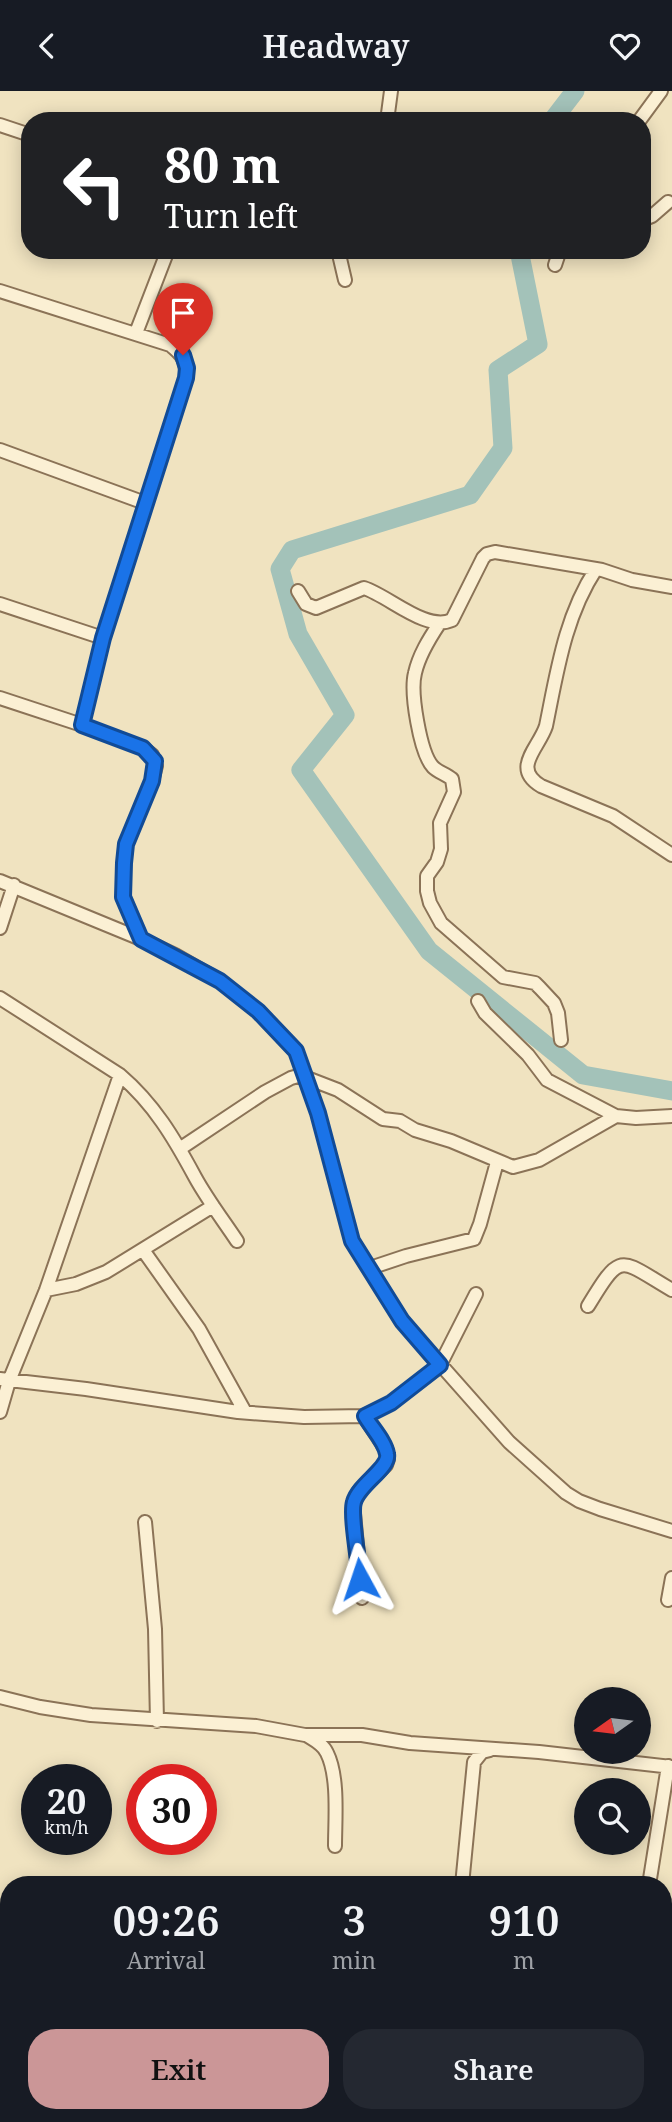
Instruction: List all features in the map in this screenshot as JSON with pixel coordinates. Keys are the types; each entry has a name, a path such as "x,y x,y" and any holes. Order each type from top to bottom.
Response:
{"street":[{"path":"388,112 391,91"},
{"path":"646,112 663,91 672,91"},
{"path":"0,125 21,132"},
{"path":"651,216 668,202"},
{"path":"136,333 165,259"},
{"path":"340,259 345,279"},
{"path":"555,265 557,259"},
{"path":"0,291 170,345 183,355 187,368 103,638 82,725"},
{"path":"0,450 145,502"},
{"path":"298,591 306,604 316,608 364,588 439,624 452,620 487,554 495,552 596,569 632,580 672,587"},
{"path":"596,569 582,590 572,614 546,726 543,736 529,757 527,772 531,779 541,786 612,816 672,855"},
{"path":"0,604 103,638"},
{"path":"439,624 425,646 414,682 418,727 429,759 433,767 452,779 454,792 440,823 441,849 437,862 427,876 430,903 441,923 503,977 535,983 540,988 554,1003 561,1040"},
{"path":"0,698 143,748 155,761 152,781 126,844 124,863 123,897 141,939"},
{"path":"0,881 141,939 220,981 258,1011 296,1051 318,1113 352,1241 402,1321 509,1442 566,1493 600,1509 672,1531"},
{"path":"0,928 14,885"},
{"path":"0,998 120,1075 135,1088 161,1118 237,1241"},
{"path":"478,1001 485,1013 528,1055 547,1080 616,1116 672,1116"},
{"path":"0,1412 5,1380 46,1290 120,1075"},
{"path":"181,1148 273,1088 291,1078 306,1076 348,1095 383,1119 400,1121 415,1130 451,1141 513,1167 528,1164 616,1116"},
{"path":"370,1269 406,1256 474,1239 496,1161"},
{"path":"46,1290 92,1278 213,1206"},
{"path":"143,1250 199,1329 245,1412"},
{"path":"588,1306 607,1274 621,1264 672,1290"},
{"path":"5,1380 245,1412 304,1417 365,1416 391,1403 440,1365 476,1294"},
{"path":"362,1598 353,1503 359,1491 386,1465 388,1459 387,1451 365,1416"},
{"path":"145,1523 155,1615 156,1721"},
{"path":"668,1600 672,1578"},
{"path":"0,1697 40,1707 156,1721 256,1727 305,1735 362,1735 410,1743 539,1752 670,1766 651,1876"},
{"path":"305,1735 319,1743 327,1753 334,1777 335,1846"},
{"path":"463,1876 474,1762 482,1752 493,1750"}],"waterway":[{"path":"559,112 575,91"},
{"path":"521,259 538,344 498,370 503,448 470,495 292,550 280,569 298,634 345,715 301,770 429,951 583,1075 672,1091"}],"route":[{"path":"183,355 187,368 186,378 103,638 82,725 143,748 155,761 152,781 126,844 124,863 123,897 141,939 220,981 258,1011 296,1051 318,1113 352,1241 402,1321 440,1365 391,1403 365,1416 387,1451 388,1459 386,1465 359,1491 353,1503 360,1579"}]}
